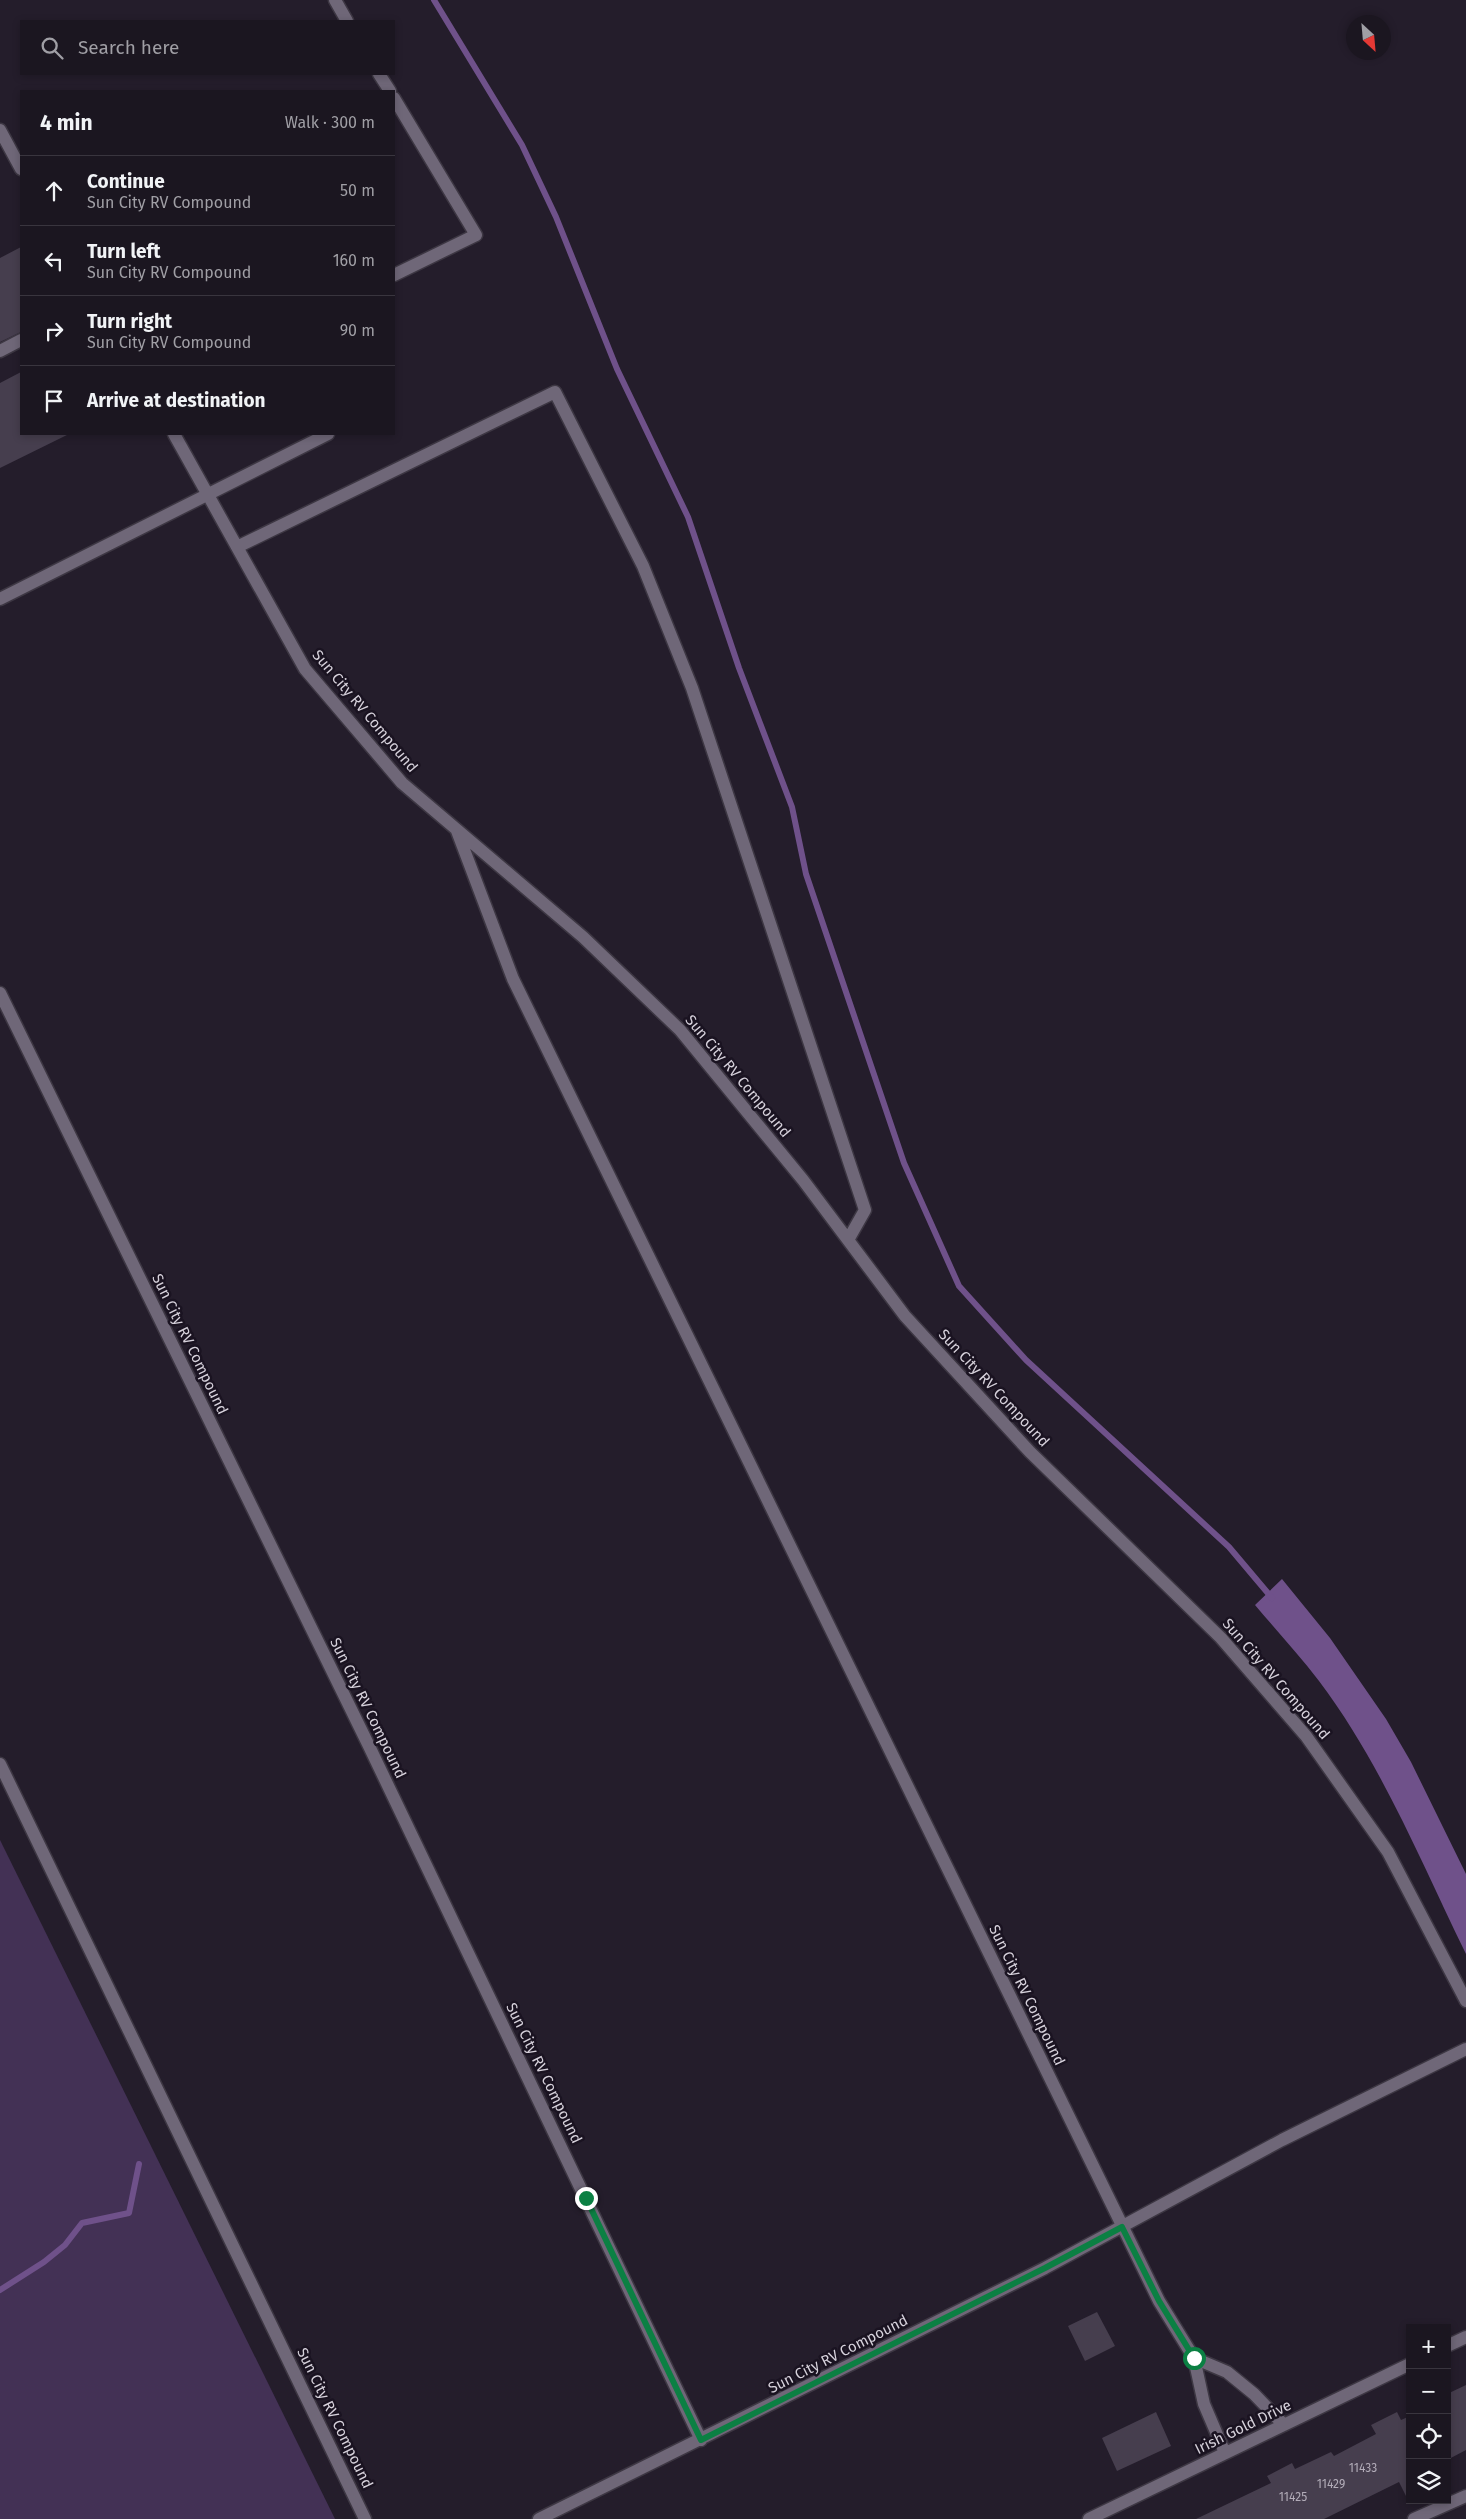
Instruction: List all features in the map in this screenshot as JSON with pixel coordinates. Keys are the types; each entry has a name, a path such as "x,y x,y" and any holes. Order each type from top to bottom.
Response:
{"street":[{"path":"335,0 346,20"},
{"path":"380,75 389,90"},
{"path":"395,100 476,234 395,274"},
{"path":"0,130 20,167"},
{"path":"0,351 20,341"},
{"path":"237,547 555,392 643,566 692,688 865,1210 848,1240"},
{"name":"Sun City RV Compound","path":"175,435 305,669 402,783 583,937 680,1030 803,1180 905,1316 1030,1452 1221,1638 1306,1736 1388,1852 1466,2001"},
{"path":"0,599 326,435"},
{"name":"Sun City RV Compound","path":"456,829 513,978 1122,2227 1159,2301 1194,2358 1204,2404 1225,2453"},
{"name":"Sun City RV Compound","path":"0,993 377,1763 701,2440"},
{"name":"Sun City RV Compound","path":"0,1764 365,2519"},
{"name":"Sun City RV Compound","path":"539,2519 1045,2268 1282,2140 1466,2049"},
{"path":"1451,2344 1466,2337"},
{"path":"1194,2358 1227,2372 1254,2394 1284,2425"},
{"name":"Irish Gold Drive","path":"1090,2519 1406,2366"},
{"path":"1414,2519 1466,2496"}],"shaded area":[{"path":"1282,1579 1330,1638 1386,1719 1411,1762 1466,1874 1466,1954 1399,1814 1362,1745 1319,1681 1255,1605"},
{"path":"0,1840 335,2519 0,2519"}],"building":[{"path":"20,248 20,332 0,342 0,258"},
{"path":"20,373 20,435 67,435 0,468 0,383"},
{"path":"1097,2312 1115,2346 1085,2361 1068,2326"},
{"path":"1466,2385 1466,2450 1451,2458 1451,2414 1451,2392"},
{"path":"1156,2412 1171,2446 1117,2471 1102,2438"},
{"path":"1397,2412 1401,2420 1406,2418 1406,2496 1399,2482 1324,2519 1196,2519 1271,2483 1267,2476 1292,2463 1295,2469 1331,2452 1334,2456 1376,2434 1371,2425"}],"waterway":[{"path":"434,0 522,145 556,217 617,369 688,517 739,668 792,807 806,874 904,1163 959,1286 1026,1360 1229,1547 1272,1598"},
{"path":"0,2290 44,2262 65,2245 82,2223 129,2213 139,2164"}],"route":[{"path":"586,2198 701,2440 1045,2268 1122,2227 1159,2301 1194,2358"}]}
